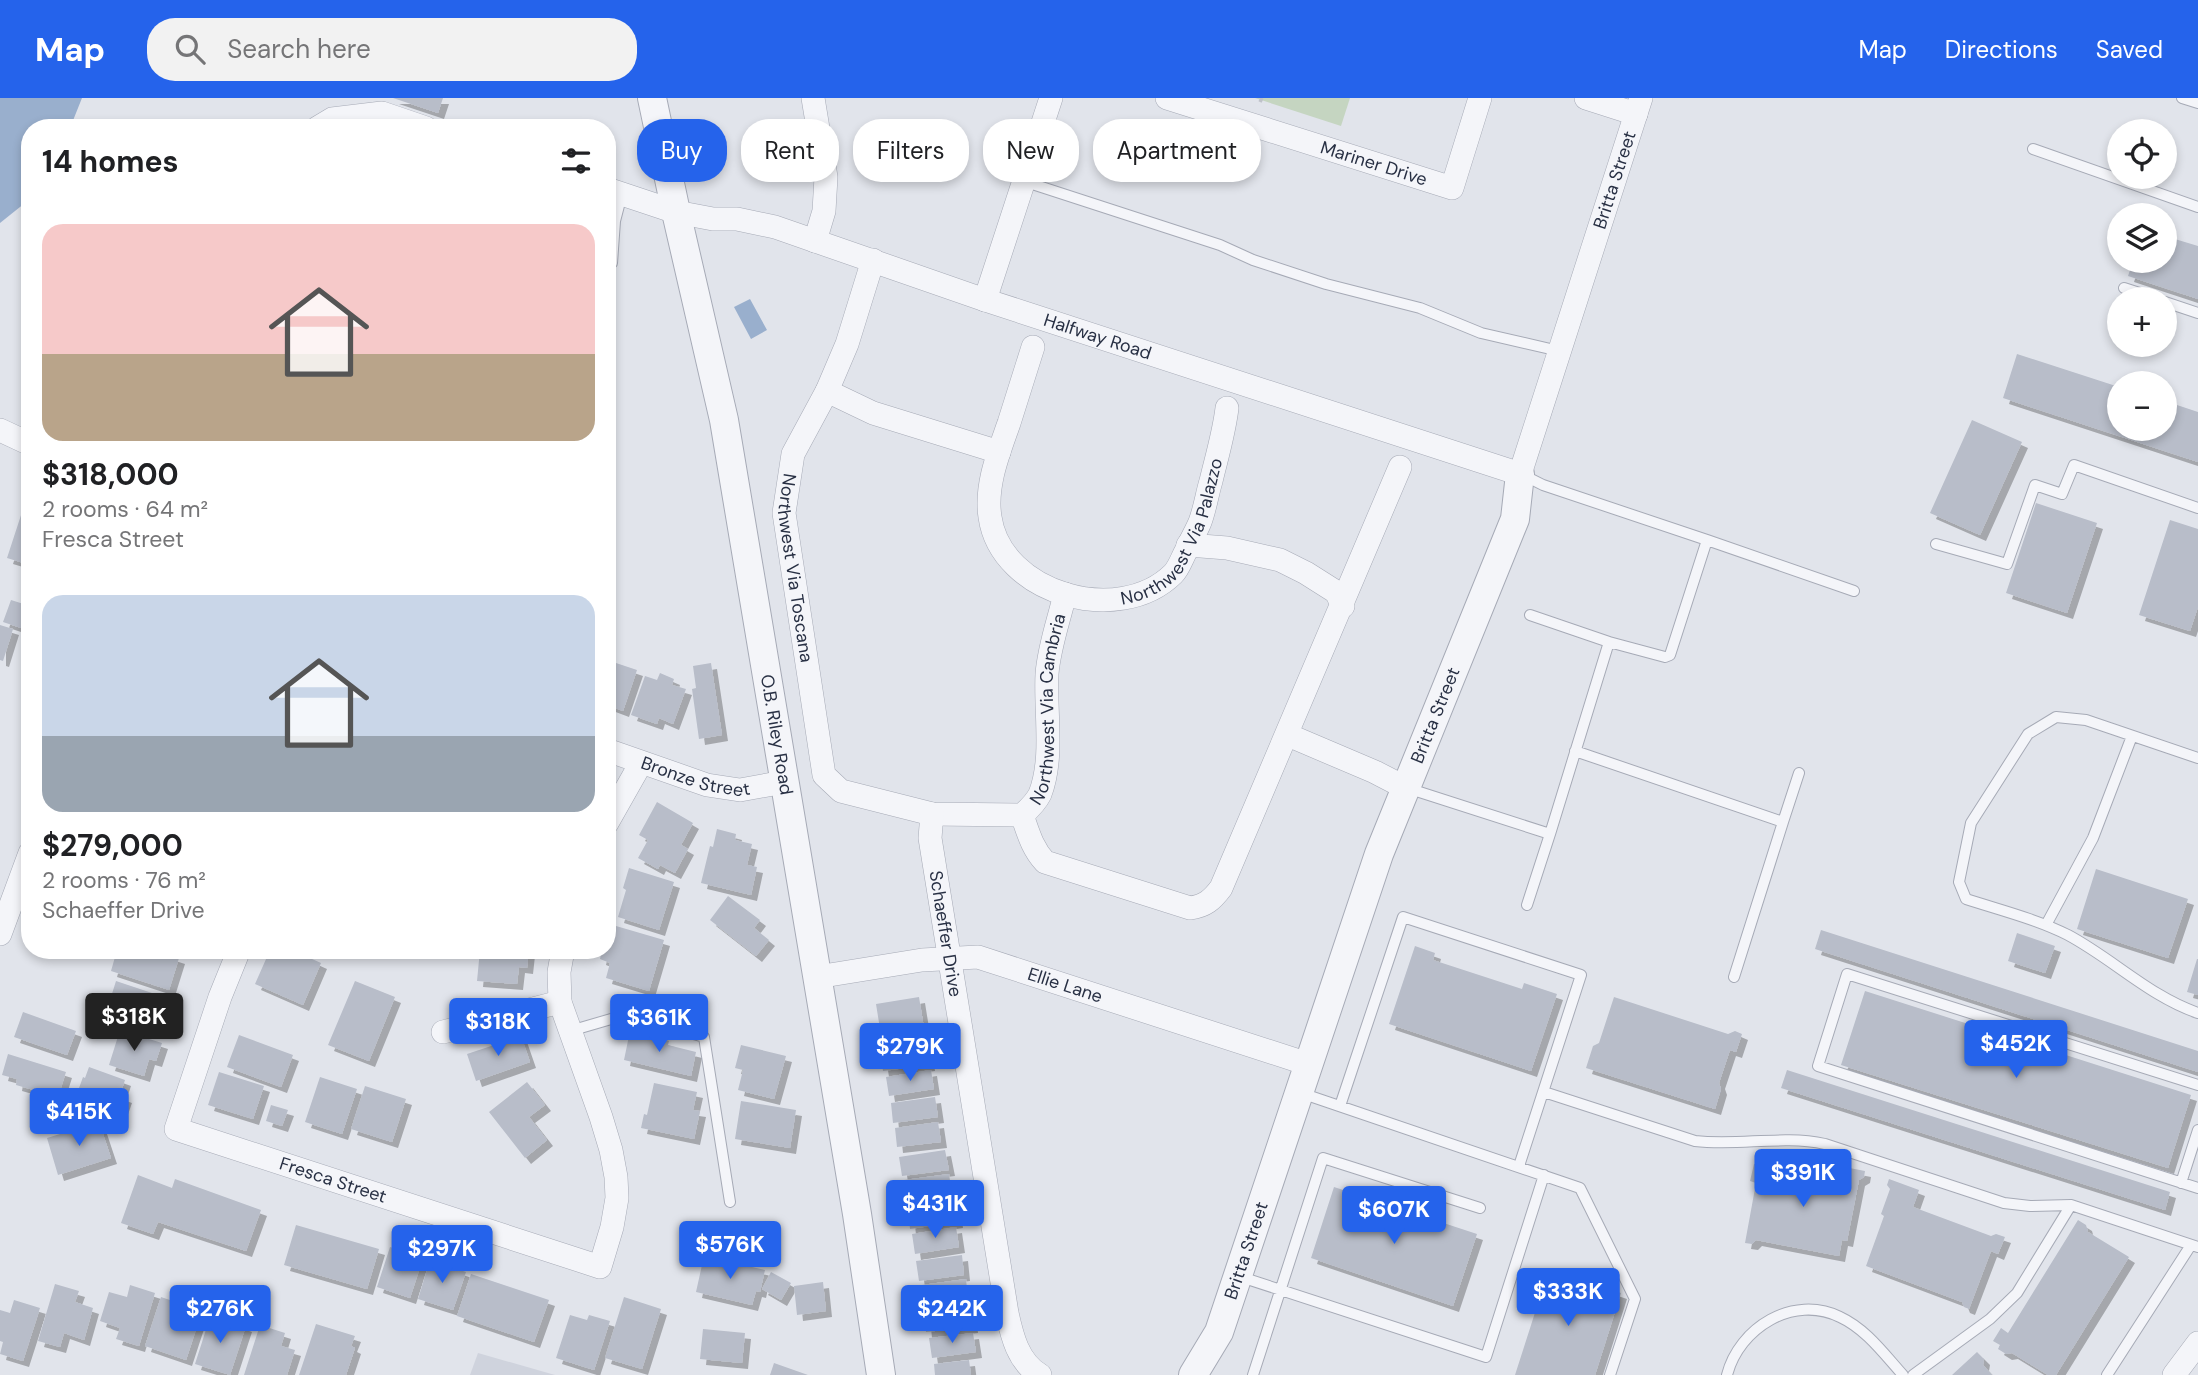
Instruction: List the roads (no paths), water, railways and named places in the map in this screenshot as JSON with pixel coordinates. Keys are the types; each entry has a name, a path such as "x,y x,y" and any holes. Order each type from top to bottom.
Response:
{"street":[{"name":"O.B. Riley Road","path":"652,98 724,420 855,1201 881,1375"},
{"path":"813,98 826,177 824,211 816,241"},
{"path":"1044,119 1051,98"},
{"name":"Mariner Drive","path":"1167,98 1452,188 1480,98"},
{"path":"1586,98 1638,106"},
{"name":"Britta Street","path":"1193,1375 1219,1332 1365,894 1404,787 1515,519 1520,474 1638,106"},
{"path":"332,119 382,113 398,119"},
{"path":"985,300 1023,182"},
{"name":"Halfway Road","path":"616,192 676,212 713,219 737,219 775,227 985,300 1520,474"},
{"name":"Northwest Via Toscana","path":"873,260 847,344 827,391 793,454 784,513 824,775 841,791 932,814"},
{"name":"Northwest Via Palazzo","path":"1033,347 989,491 990,517 998,543 1018,566 1039,584 1065,594 1089,599 1124,599 1142,594 1175,572 1200,521 1227,408"},
{"path":"827,391 873,413 999,452"},
{"path":"0,430 21,440"},
{"path":"1022,815 1031,842 1045,862 1190,908 1202,907 1213,898 1221,888 1288,735 1400,467"},
{"path":"1188,545 1227,548 1280,560 1336,592 1343,606"},
{"name":"Northwest Via Cambria","path":"932,814 1022,815 1040,794 1048,745 1047,671 1065,594"},
{"path":"1288,735 1404,787"},
{"name":"Bronze Street","path":"616,753 707,785 740,790 784,782"},
{"path":"616,807 641,762"},
{"name":"Schaeffer Drive","path":"932,814 930,838 1007,1313 1018,1353 1040,1375"},
{"path":"0,934 5,900 21,870"},
{"name":"Ellie Lane","path":"817,977 922,960 978,957 1308,1064"},
{"name":"Fresca Street","path":"235,959 176,1129 600,1267 616,1208 615,1177 607,1139 560,1002 561,959"},
{"path":"443,1032 560,1002"},
{"name":"Britta Street","path":"1216,1375 1219,1332"},
{"path":"2174,1375 2198,1343"}],"lane":[{"path":"2182,98 2198,103"},
{"path":"2034,149 2198,207"},
{"path":"1026,182 1220,245 1253,260 1326,284 1420,308 1481,333 1559,351"},
{"path":"2177,306 2198,313"},
{"path":"1936,544 2007,564 2035,485 2063,494 2074,466 2198,508"},
{"path":"1520,474 1543,485 1854,591"},
{"path":"1530,615 1609,642 1665,657 1670,655 1707,540"},
{"path":"1528,905 1609,642"},
{"path":"2198,758 2086,720 2056,717 2028,734 1971,823 1959,882 1966,899 2046,925 2070,936 2165,999 2198,1013"},
{"path":"2046,925 2093,838 2133,736"},
{"path":"1575,751 1783,822"},
{"path":"1734,977 1799,773"},
{"path":"1404,787 1550,834"},
{"path":"1340,1106 1403,917 1581,975 1519,1166"},
{"path":"2198,1085 1847,974 1818,1066 2198,1188"},
{"path":"570,1031 618,1017 631,1016 704,1037 730,1202"},
{"path":"1299,1092 1580,1188 1635,1299 1610,1375"},
{"path":"1544,1092 1696,1141 1718,1144 1804,1140 1825,1144 2004,1203 2030,1206 2071,1205 2195,1246 2108,1375"},
{"path":"2181,1183 2198,1130"},
{"path":"1253,1375 1323,1158 1480,1208"},
{"path":"1238,1276 1486,1357 1544,1175"},
{"path":"1913,1375 1990,1319 2017,1293 2071,1205"},
{"path":"1727,1375 1731,1361 1743,1341 1758,1327 1779,1314 1802,1309 1823,1311 1841,1317 1866,1335 1903,1375"}],"water":[{"path":"0,98 82,98 74,119 21,119 21,206 0,223"},
{"path":"750,299 767,330 751,339 734,307"}]}
